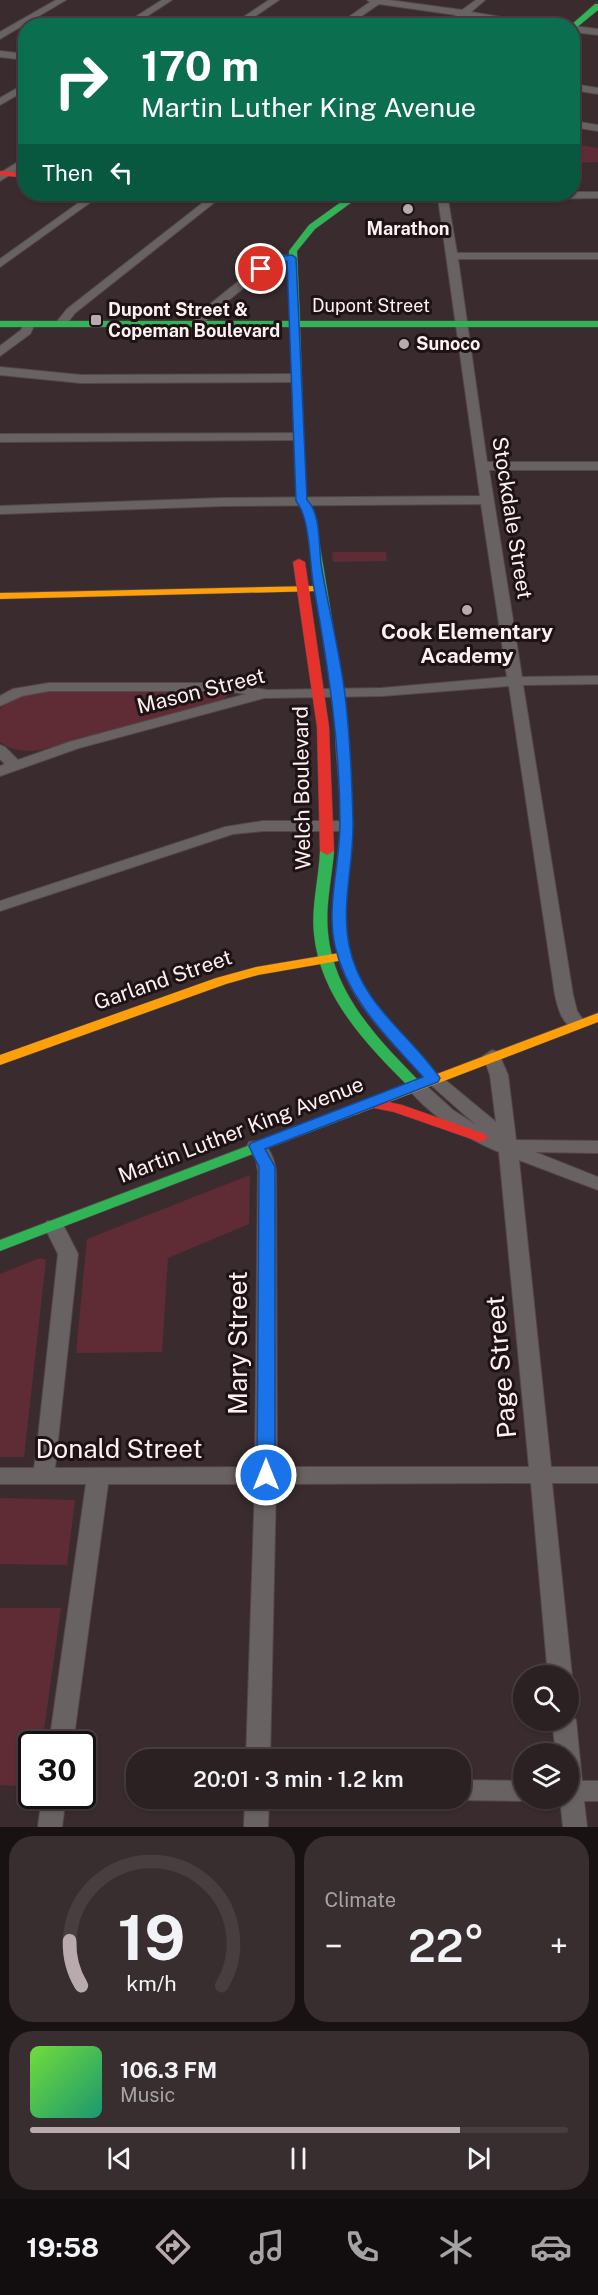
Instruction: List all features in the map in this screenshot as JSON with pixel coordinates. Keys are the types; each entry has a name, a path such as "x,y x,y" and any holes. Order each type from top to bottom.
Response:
{"main road":[{"path":"580,21 598,6"},
{"path":"2,175 18,176"},
{"path":"2,175 18,179"},
{"path":"292,264 300,239 349,201"},
{"name":"Welch Boulevard","path":"292,264 302,501 309,508 320,589 339,693 346,826 339,916 345,956 361,993 374,1014 424,1082"},
{"name":"Dupont Street","path":"0,324 598,324"},
{"name":"Welch Boulevard","path":"294,518 294,507 302,501"},
{"name":"Welch Boulevard","path":"297,545 321,693 326,760 327,826 320,924 325,959 335,985 357,1021 424,1082"},
{"path":"0,596 320,589"},
{"name":"Garland Street","path":"0,1060 221,981 256,971 345,956"},
{"name":"Martin Luther King Avenue","path":"0,1246 369,1102 598,1017"},
{"path":"369,1102 388,1106 453,1131 480,1137"}],"street":[{"path":"31,18 62,0"},
{"path":"138,18 168,0"},
{"path":"247,18 275,0"},
{"path":"351,18 376,0 497,18"},
{"path":"457,18 481,0"},
{"path":"0,36 18,26"},
{"path":"580,28 597,32"},
{"path":"0,54 18,56"},
{"path":"580,88 598,91"},
{"path":"0,102 18,91"},
{"path":"580,125 598,128"},
{"path":"2,175 18,165"},
{"path":"580,189 598,189"},
{"path":"580,195 598,195"},
{"path":"0,264 87,201"},
{"path":"61,324 71,311 211,201"},
{"name":"Stockdale Street","path":"446,201 483,466 566,1004 570,1016 577,1024"},
{"path":"452,256 598,256"},
{"path":"199,324 204,314 261,270 292,264"},
{"path":"0,352 25,333 29,324"},
{"path":"0,371 81,380 296,378"},
{"path":"0,438 298,437"},
{"path":"483,466 598,466"},
{"path":"0,510 302,501 489,500"},
{"name":"Mason Street","path":"7,768 74,745 268,693 408,691 516,680 598,680"},
{"path":"0,702 18,692 49,687 223,687 268,693"},
{"path":"0,750 7,768"},
{"path":"0,906 231,830 263,826 346,826"},
{"name":"Page Street","path":"492,1056 498,1069 506,1146 511,1165 559,1665"},
{"path":"424,1082 447,1114 480,1137 598,1184"},
{"path":"424,1082 496,1131 506,1146"},
{"name":"Mary Street","path":"256,1146 267,1167 266,1475 258,1749"},
{"path":"506,1146 598,1147"},
{"path":"43,1476 68,1254 54,1226"},
{"name":"Donald Street","path":"0,1476 598,1475"},
{"path":"63,1731 98,1476"},
{"path":"471,1790 513,1791"},
{"path":"579,1791 598,1791"},
{"path":"50,1827 52,1809"},
{"path":"256,1827 257,1809"},
{"path":"572,1809 575,1827"}],"shaded area":[{"path":"580,145 598,148 598,162 580,163"},
{"path":"332,552 386,552 387,561 333,562"},
{"path":"39,690 219,690 228,695 220,702 40,750 19,750 0,742 0,709 13,698"},
{"path":"250,1175 249,1224 168,1258 162,1352 76,1353 87,1239"},
{"path":"40,1258 46,1260 24,1457 0,1457 0,1274"},
{"path":"0,1498 75,1500 67,1565 0,1564"},
{"path":"0,1608 61,1608 44,1731 18,1731 18,1786 0,1785"}],"traffic: fast":[{"path":"580,20 598,6"},
{"path":"342,751 340,704 309,510 301,501 293,251 312,227 349,201"},
{"path":"0,324 598,324"},
{"path":"327,851 321,934 332,978 354,1017 415,1085"},
{"path":"0,1246 355,1110"}],"traffic: slow":[{"path":"0,596 316,589"},
{"path":"0,1060 221,981 256,971 339,957"},
{"path":"355,1110 598,1017"}],"traffic: jam":[{"path":"0,173 18,175"},
{"path":"299,562 323,727 327,851"},
{"path":"342,751 346,829 340,917 344,952 349,969 365,1000 432,1078"},
{"path":"369,1103 397,1108 480,1137"}],"place":[{"name":"Marathon","path":"408,209"},
{"name":"Dupont Street & Copeman Boulevard","path":"96,320"},
{"name":"Sunoco","path":"404,344"},
{"name":"Cook Elementary Academy","path":"467,610"}],"route":[{"path":"261,269 273,260 292,258 302,501 309,508 316,567 339,693 344,754 345,861 339,916 342,946 347,964 365,1001 393,1037 432,1078 256,1146 265,1159 267,1167 266,1475"}]}
